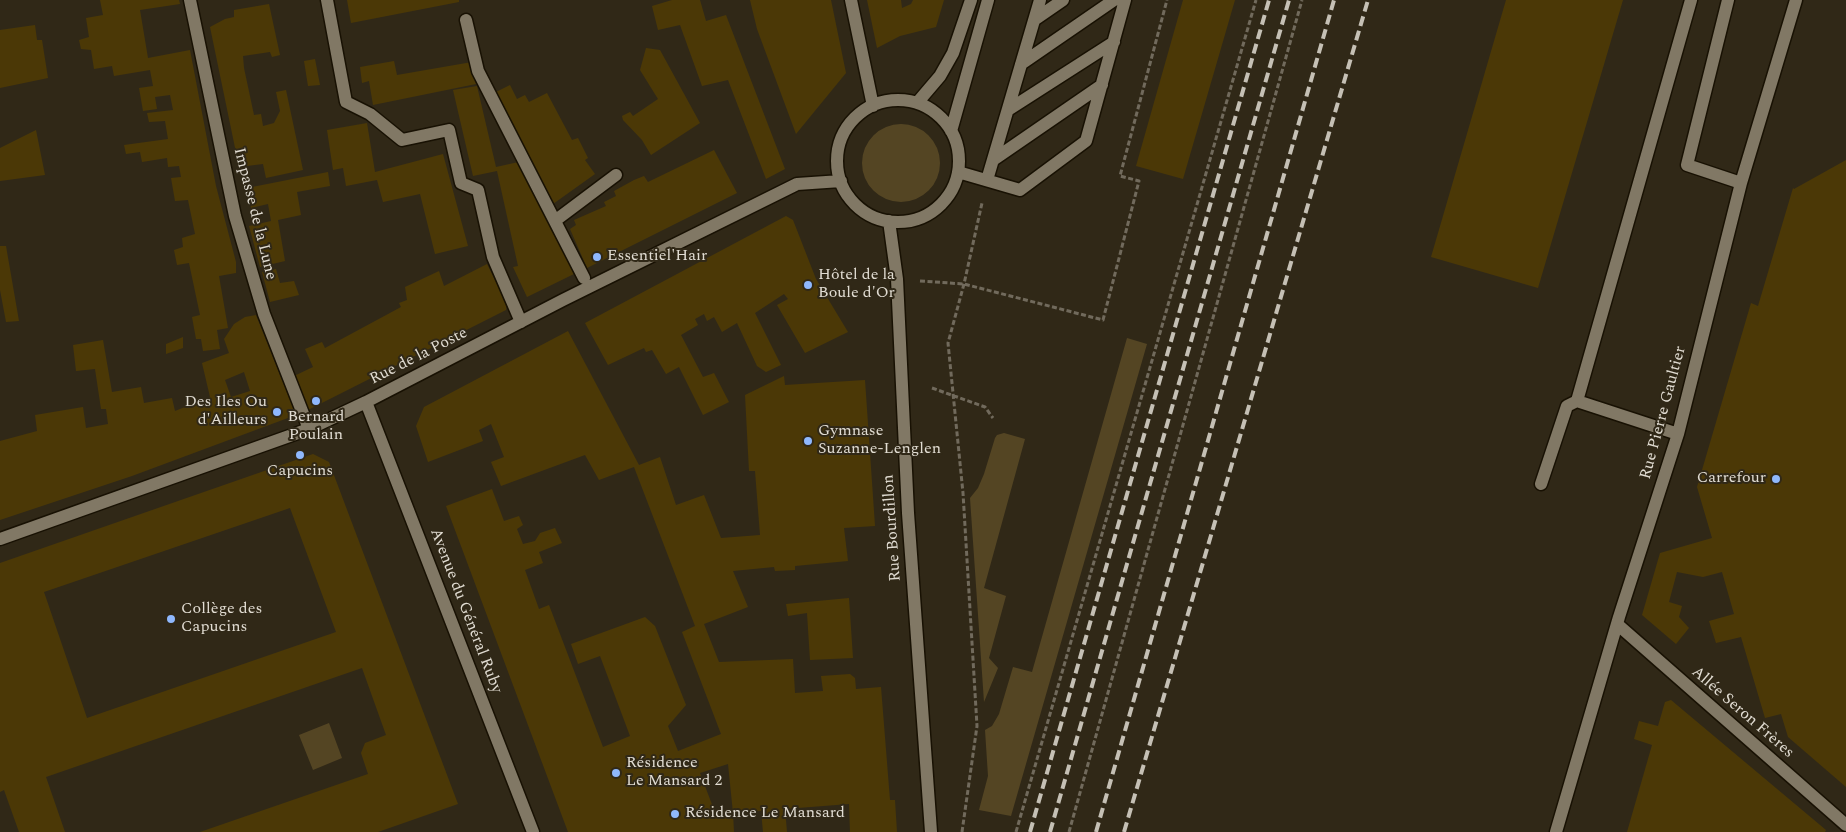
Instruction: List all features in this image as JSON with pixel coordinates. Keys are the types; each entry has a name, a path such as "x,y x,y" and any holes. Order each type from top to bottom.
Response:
{"street":[{"name":"Impasse de la Lune","path":"190,0 235,216 264,314 309,429"},
{"path":"327,0 346,102 370,114 402,140 449,130 461,183 478,190 493,257 521,322"},
{"path":"851,0 873,106"},
{"path":"917,103 940,76 952,53 971,0"},
{"path":"951,131 988,0"},
{"path":"987,180 1040,0"},
{"path":"1034,20 1063,0"},
{"path":"1020,64 1114,0"},
{"path":"958,172 1020,190 1086,141 1125,0"},
{"path":"1541,484 1567,406 1577,400 1691,0"},
{"path":"1728,0 1687,165 1741,183"},
{"name":"Rue Pierre Gaultier","path":"1556,832 1617,624 1678,434 1741,183 1796,0"},
{"path":"466,20 478,71 556,220 584,278"},
{"path":"1008,110 1114,42"},
{"path":"993,160 1102,85"},
{"path":"895,100 917,103 942,119 951,131 958,150 958,172 950,194 934,210 913,220 889,222 859,208 848,196 840,181 838,152 850,124 873,106 895,100"},
{"path":"556,220 616,175"},
{"name":"Rue de la Poste","path":"0,539 309,429 797,184 840,181"},
{"name":"Rue Bourdillon","path":"889,222 897,279 908,513 931,832"},
{"path":"1577,400 1678,434"},
{"name":"Avenue du Général Ruby","path":"366,402 534,832"},
{"name":"Allée Seron Frères","path":"1617,624 1846,825"}],"path":[{"path":"897,279 964,284 1102,320 1139,181 1120,176 1168,0"},
{"path":"1016,832 1256,0"},
{"path":"1069,832 1302,0"},
{"path":"962,832 977,726 963,493 948,343 964,284"},
{"path":"932,388 985,407 993,418"}],"shaded area":[{"path":"901,124 916,127 929,135 937,148 940,163 937,178 929,191 916,199 901,202 886,199 873,191 865,178 862,163 865,148 873,135 886,127"},
{"path":"1127,338 1147,344 1011,816 979,810 988,776 985,730 992,726 999,714 1013,667 1032,672"},
{"path":"1004,433 1025,439 984,588 1006,596 989,658 998,668 984,702 970,498 978,488 984,474 995,438 997,435"},
{"path":"329,723 342,758 313,770 299,735"}],"building":[{"path":"100,0 179,0 180,4 140,10 148,58 190,50 216,186 236,262 236,273 219,276 228,328 217,330 220,349 203,351 201,339 196,339 192,317 200,315 189,263 177,265 174,250 183,247 182,238 195,234 188,200 175,201 171,178 181,177 179,166 168,167 167,158 142,162 140,152 126,154 124,145 168,139 165,121 149,122 147,113 173,110 170,95 155,97 157,109 143,111 139,88 153,86 150,70 114,76 112,66 94,69 91,50 81,49 79,40 89,37 86,18 103,15"},
{"path":"347,0 459,0 459,2 351,23"},
{"path":"672,0 700,0 706,21 726,15 785,169 766,179 728,80 702,86 680,25 658,30 652,6"},
{"path":"750,0 831,0 846,73 796,134 757,29"},
{"path":"867,0 901,0 902,8 911,4 913,0 944,0 936,27 900,36 877,48"},
{"path":"1183,0 1235,0 1183,179 1136,166"},
{"path":"1506,0 1623,0 1538,288 1431,257"},
{"path":"269,4 280,55 272,57 270,52 243,56 244,68 254,115 261,114 263,126 274,123 280,111 276,92 286,90 303,170 266,178 263,164 239,167 210,27 225,19 234,17 234,10"},
{"path":"35,25 37,40 42,40 48,78 0,88 0,30"},
{"path":"646,48 660,50 700,123 651,155 642,140 623,120 622,116 630,112 633,116 658,99 640,70"},
{"path":"315,59 320,85 308,86 304,61"},
{"path":"394,61 397,75 472,62 476,84 373,105 369,81 362,83 360,67"},
{"path":"510,85 517,99 525,95 529,102 547,93 572,140 578,138 588,158 585,160 595,174 553,204 494,93"},
{"path":"477,86 496,167 523,161 574,274 527,297 513,267 518,266 497,171 473,176 453,90"},
{"path":"367,123 375,172 443,154 468,246 435,254 420,194 383,202 377,180 346,186 343,168 333,170 327,130"},
{"path":"36,130 45,175 0,181 0,148"},
{"path":"714,150 737,193 587,268 570,229 576,225 574,220 606,206 604,202 616,196 614,191 634,180 644,176 648,182"},
{"name":"Carrefour","path":"1846,160 1846,787 1788,737 1781,714 1765,718 1741,637 1716,643 1709,621 1734,614 1722,572 1703,577 1677,572 1669,602 1682,606 1679,617 1689,628 1676,644 1642,615 1660,553 1712,538 1697,487 1751,303 1758,306 1793,188"},
{"path":"328,172 330,186 297,192 301,215 278,220 285,261 260,267 249,226 271,221 268,204 251,208 247,188"},
{"path":"786,216 793,220 816,279 848,332 805,353 777,305 788,299 784,294 755,313 781,365 766,372 757,366 737,323 722,332 714,317 707,321 704,314 695,319 698,325 681,335 703,377 714,373 729,402 703,415 679,367 666,374 652,350 646,352 644,348 608,365 585,323"},
{"path":"0,246 6,246 19,321 6,322 0,290"},
{"path":"487,264 507,304 506,310 308,410 294,376 313,367 305,349 322,342 325,348 401,307 399,303 407,300 405,287 439,271 444,286"},
{"path":"276,269 280,283 294,281 299,295 270,302 262,272"},
{"path":"256,315 296,415 132,476 0,520 0,441 37,431 35,415 83,407 86,428 108,424 106,409 101,409 95,369 76,371 73,345 103,340 112,392 141,387 144,403 172,398 175,411 210,397 202,363 229,353 224,339 234,324 245,317","holes":["244,372 250,391 231,397 225,380"]},
{"path":"568,331 639,465 660,457 676,505 704,495 721,538 760,535 755,471 749,471 745,395 784,376 785,385 865,380 875,526 844,528 848,561 795,566 795,570 775,571 774,567 733,571 748,607 704,624 719,662 793,659 795,693 823,691 821,676 850,674 855,678 856,689 881,687 890,800 895,800 897,832 850,832 849,804 785,809 787,832 763,832 761,811 733,813 734,832 568,832 446,506 492,489 504,521 519,516 523,525 517,529 523,544 535,541 540,533 555,528 562,543 539,552 543,563 525,570 539,609 549,605 603,747 630,736 600,656 578,664 571,644 645,617 655,626 686,705 668,726 678,751 721,734 682,632 695,626 634,467 599,480 585,455 501,486 491,462 504,457 491,424 479,430 483,441 428,462 416,426 424,407","holes":["728,764 733,813 716,815 700,773"]},
{"path":"183,337 183,348 166,354 166,344"},
{"path":"313,454 329,462 458,804 378,832 200,832 368,774 361,753 365,743 386,735 362,668 46,777 65,832 19,832 4,790 0,792 0,563","holes":["290,508 336,632 87,718 44,592"]},
{"path":"849,598 853,658 810,660 807,613 788,616 786,604"},
{"path":"1671,700 1826,830 1825,832 1627,832 1652,745 1634,739 1639,721 1658,726 1665,702"}],"railway":[{"path":"1030,832 1269,0"},
{"path":"1050,832 1289,0"},
{"path":"1096,832 1334,0"},
{"path":"1124,832 1368,0"}],"place":[{"name":"Essentiel'Hair","path":"597,257"},
{"name":"Hôtel de la Boule d'Or","path":"808,285"},
{"name":"Bernard Poulain","path":"316,401"},
{"name":"Des Iles Ou d'Ailleurs","path":"277,412"},
{"name":"Gymnase Suzanne-Lenglen","path":"808,441"},
{"name":"Capucins","path":"300,455"},
{"name":"Carrefour","path":"1776,479"},
{"name":"Collège des Capucins","path":"171,619"},
{"name":"Résidence Le Mansard 2","path":"616,773"},
{"name":"Résidence Le Mansard","path":"675,814"}]}
